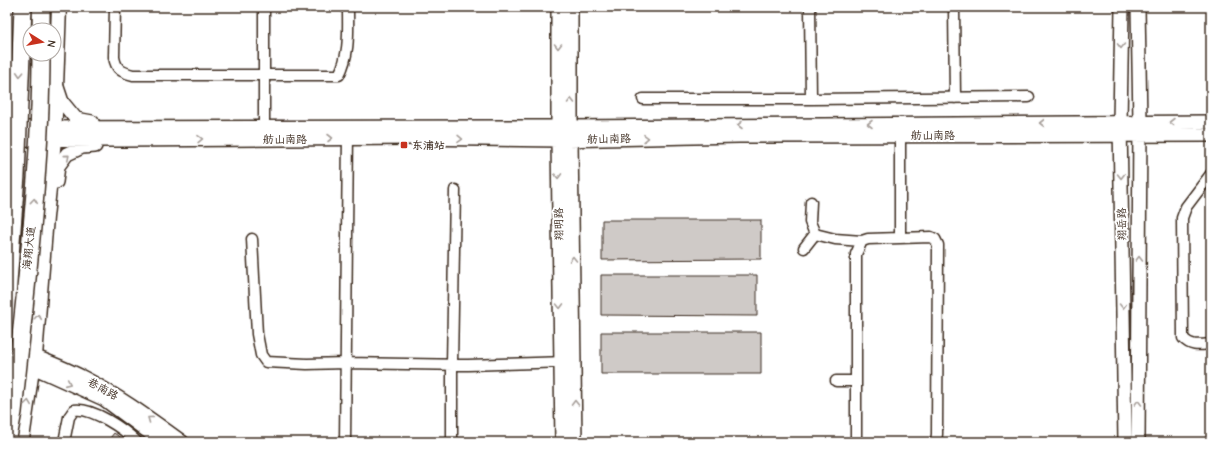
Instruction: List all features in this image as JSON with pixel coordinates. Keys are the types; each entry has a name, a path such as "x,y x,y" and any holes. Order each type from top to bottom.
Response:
{"highway":[{"path":"41,7 41,22"},
{"name":"海翔大道","path":"7,296 16,175 23,8"},
{"name":"海翔大道","path":"7,442 13,412 37,173 41,62"}],"main road":[{"path":"34,362 54,134 59,7"}],"street":[{"path":"115,7 115,64 122,72 133,75 339,75 344,66 348,52 348,7"},
{"path":"264,7 264,133"},
{"name":"翔明路","path":"558,7 565,126"},
{"name":"翔明路","path":"562,442 561,362 564,140 571,7"},
{"path":"810,7 811,99"},
{"path":"954,7 955,98"},
{"name":"翔岳路","path":"1122,7 1120,128 1125,442"},
{"name":"翔岳路","path":"1138,7 1138,442"},
{"path":"56,76 57,90 62,102 76,119 87,122 146,122 176,133"},
{"path":"643,99 1029,97"},
{"name":"舫山南路","path":"7,139 54,134 348,132 565,126 900,129 1139,128 1211,122"},
{"name":"舫山南路","path":"7,128 54,134"},
{"name":"舫山南路","path":"1139,128 1211,135"},
{"path":"900,129 900,237"},
{"name":"舫山南路","path":"348,132 414,138 564,140 739,136 900,129"},
{"path":"345,442 348,132"},
{"path":"46,217 54,202 58,166 67,154 82,147 147,144 176,133"},
{"name":"翔明路","path":"564,140 574,361 575,442"},
{"path":"1211,174 1186,206 1182,218 1183,338 1187,343 1193,345 1211,344"},
{"path":"452,442 455,190"},
{"path":"811,202 810,222 815,234"},
{"path":"815,234 835,239 862,241 868,239 900,237 930,237 935,239 938,245 936,442"},
{"path":"804,248 815,234"},
{"path":"252,239 257,334 260,355 266,362 307,364 346,363 452,365 574,361"},
{"path":"858,442 856,440 856,254 862,241"},
{"name":"巷南路","path":"10,351 104,399 162,442"},
{"path":"22,442 34,362"},
{"name":"巷南路","path":"34,362 84,378 134,407 182,442"},
{"path":"836,381 856,381"},
{"path":"64,442 69,417 74,410 80,409 106,420 128,434 137,442"}],"building":[{"path":"602,220 761,220 761,259 602,260"},
{"path":"601,275 757,275 757,316 601,315"},
{"path":"601,332 761,332 761,374 601,374"},
{"path":"114,433 126,442 107,442"}],"place":[{"name":"东浦站","path":"404,145"}]}
